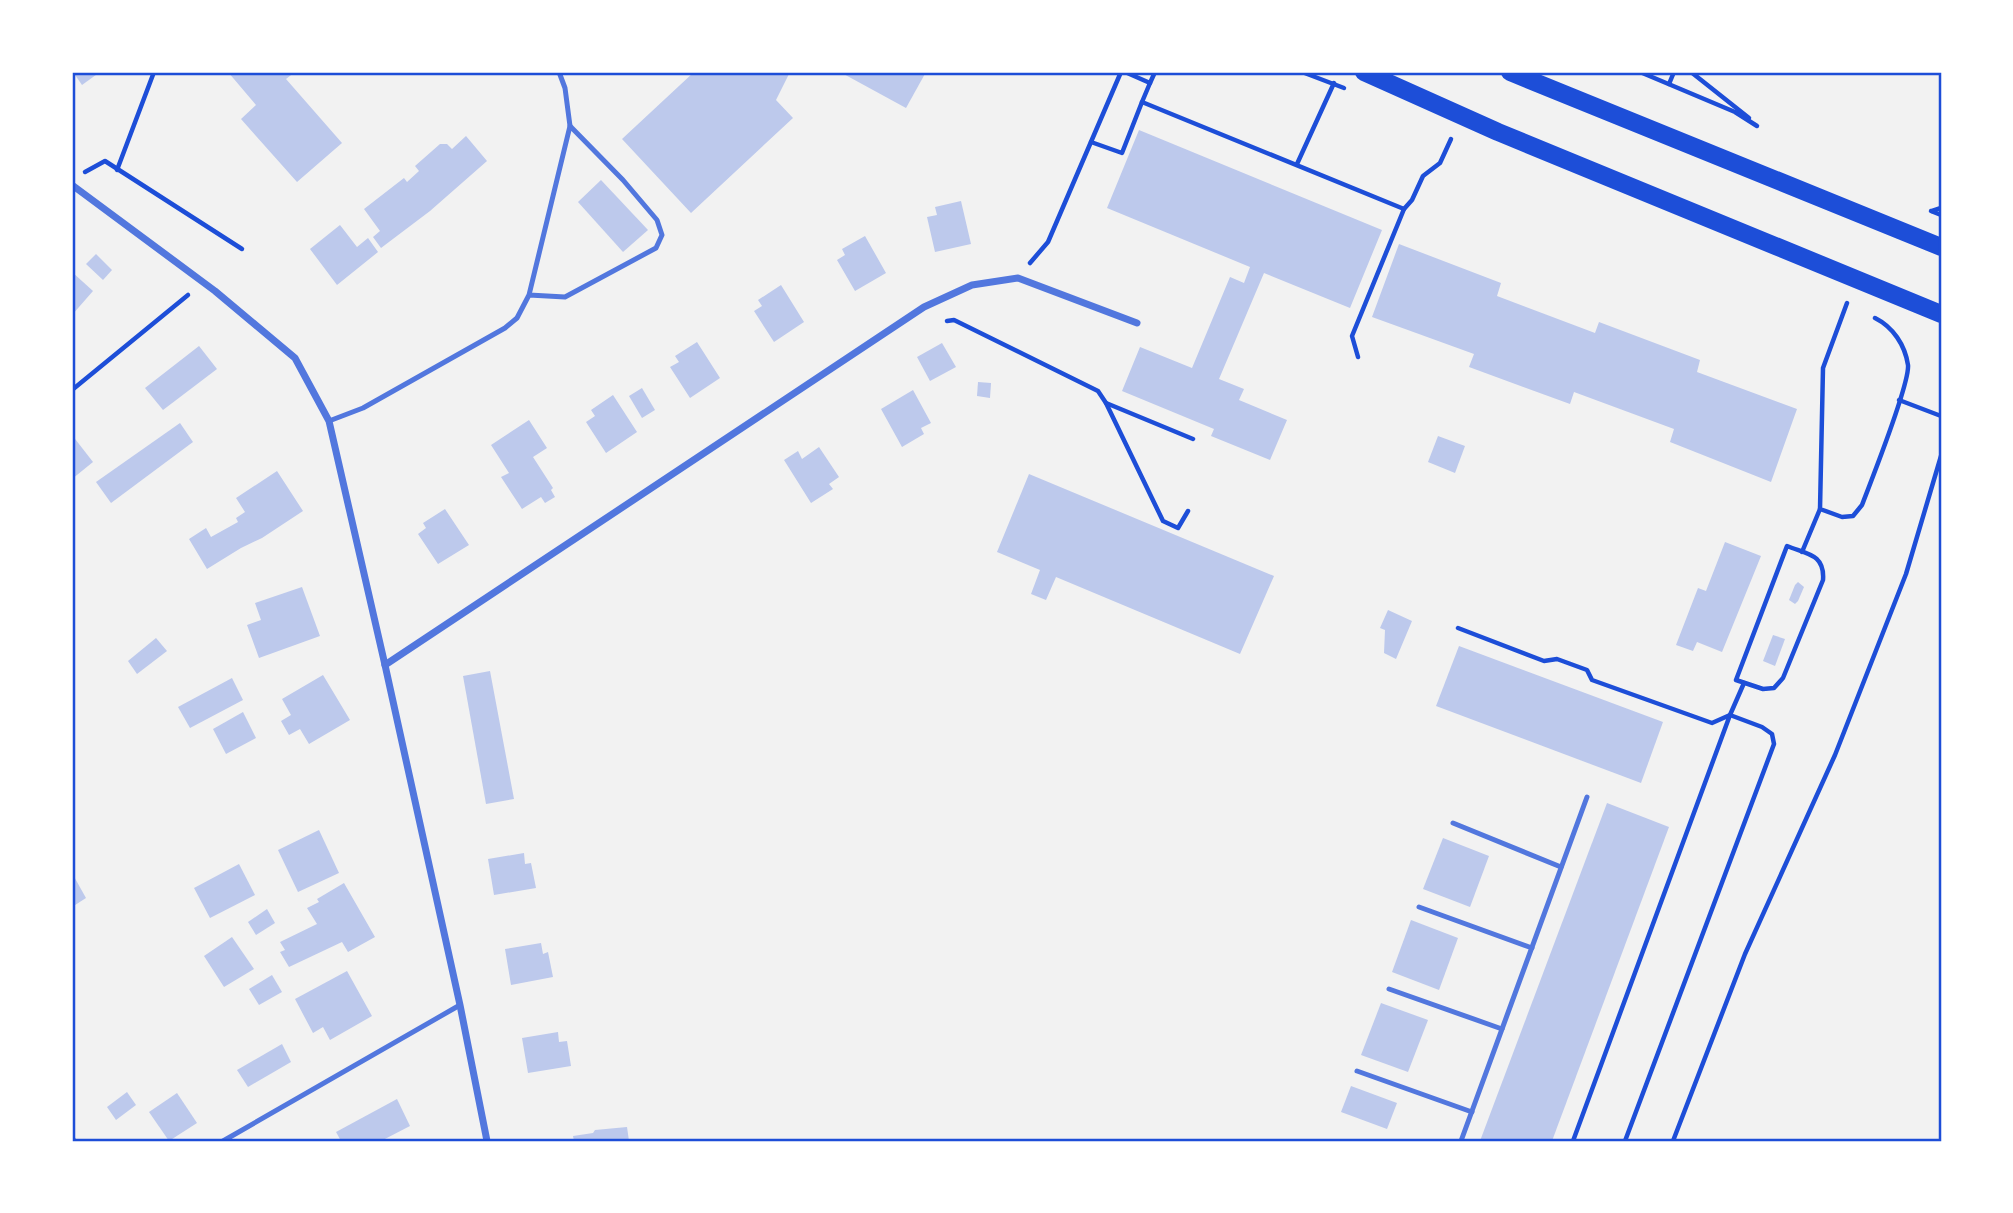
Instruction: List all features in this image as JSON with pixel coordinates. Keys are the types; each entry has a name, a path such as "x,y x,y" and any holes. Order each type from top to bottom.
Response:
{"main road":[{"path":"1364,72 1498,132 1941,314"},
{"path":"1510,72 1941,247"}],"street":[{"path":"72,185 204,282 295,358 329,421 460,1004 486,1141"},
{"path":"385,665 924,307 972,285 1018,278 1137,323"}],"lane":[{"path":"329,421 363,408 497,333 517,318 529,295 570,126 565,88 559,72"},
{"path":"529,295 565,297 656,248 662,234 657,220 623,180 570,126"},
{"path":"1461,1141 1587,797"},
{"path":"1453,823 1561,867"},
{"path":"1419,907 1531,948"},
{"path":"1389,989 1502,1029"},
{"path":"223,1141 460,1004"},
{"path":"1357,1071 1472,1112"}],"path":[{"path":"117,170 154,72"},
{"path":"1048,242 1123,72 1150,83"},
{"path":"1091,142 1122,153 1155,72"},
{"path":"1640,72 1735,112 1757,126 1725,97 1691,72"},
{"path":"1669,84 1674,72"},
{"path":"1297,164 1334,83"},
{"path":"1142,102 1404,209"},
{"path":"1358,357 1352,336 1404,209 1412,200 1423,176 1440,163 1452,137"},
{"path":"80,174 105,160 242,249"},
{"path":"1941,208 1931,211 1941,215"},
{"path":"1802,552 1820,509 1823,368 1854,280"},
{"path":"72,390 204,282"},
{"path":"937,321 954,320 1098,391 1163,521 1178,528 1188,511"},
{"path":"1820,509 1842,517 1853,516 1862,505 1899,400 1941,416"},
{"path":"1106,403 1193,439"},
{"path":"1673,1141 1745,954 1835,755 1906,574 1941,456"},
{"path":"1787,546 1802,552 1817,558 1824,569 1823,580 1783,678 1774,688 1763,689 1736,680 1787,546"},
{"path":"1458,628 1544,661 1557,659 1587,670 1592,680 1712,723 1730,715 1762,727 1772,734 1774,744 1625,1141"},
{"path":"1573,1141 1744,682"}],"building":[{"path":"73,72 100,72 82,85"},
{"path":"228,72 295,72 286,79 342,143 297,182 241,119 256,105"},
{"path":"694,72 790,72 776,100 793,118 691,213 622,139"},
{"path":"840,72 926,72 906,108"},
{"path":"1139,130 1382,230 1350,308 1264,273 1219,379 1244,389 1239,400 1287,420 1270,460 1211,436 1214,429 1122,391 1140,347 1192,368 1230,277 1244,283 1250,267 1107,208"},
{"path":"466,136 487,161 430,211 381,248 373,237 380,231 364,209 404,178 407,182 419,171 415,166 440,144 447,144 452,149"},
{"path":"601,180 648,230 623,252 578,202"},
{"path":"961,201 971,244 935,252 927,217 937,215 935,207"},
{"path":"340,225 357,247 368,238 378,252 337,285 310,249"},
{"path":"865,236 886,273 855,291 837,260 845,255 842,249"},
{"path":"1399,244 1501,283 1497,296 1595,333 1599,322 1700,360 1697,372 1797,409 1771,482 1670,442 1674,429 1574,392 1570,404 1469,367 1474,354 1372,317"},
{"path":"96,254 112,270 103,280 86,264"},
{"path":"72,272 93,291 72,315"},
{"path":"781,285 804,322 774,342 754,311 762,306 758,300"},
{"path":"697,342 720,378 690,398 670,367 679,362 675,356"},
{"path":"942,343 956,367 930,381 917,357"},
{"path":"199,346 217,369 163,410 145,388"},
{"path":"978,382 991,383 990,398 977,396"},
{"path":"642,388 655,410 642,418 629,396"},
{"path":"913,390 931,423 921,428 924,434 902,447 881,409"},
{"path":"613,395 637,432 606,453 586,422 595,416 591,410"},
{"path":"529,420 547,448 533,457 553,488 551,490 555,497 545,503 541,497 522,509 501,477 509,473 491,445"},
{"path":"180,423 193,442 111,503 96,482"},
{"path":"72,435 93,462 72,479"},
{"path":"1438,436 1465,446 1455,473 1428,462"},
{"path":"819,447 839,477 829,484 833,489 811,503 784,460 798,451 802,459"},
{"path":"277,471 303,511 207,569 189,539 206,528 211,537 238,522 236,518 245,512 236,498"},
{"path":"1029,474 1274,576 1240,654 1056,577 1046,600 1031,594 1040,570 997,552"},
{"path":"445,509 469,545 438,564 418,534 426,528 423,523"},
{"path":"1725,542 1761,556 1722,652 1697,642 1693,651 1676,645 1698,588 1706,591"},
{"path":"1798,582 1804,587 1795,604 1789,600"},
{"path":"302,587 320,636 259,658 247,625 261,620 255,603"},
{"path":"1388,610 1412,621 1396,659 1384,653 1385,630 1380,628"},
{"path":"1773,635 1785,639 1775,666 1763,661"},
{"path":"156,638 167,651 137,674 128,661"},
{"path":"1459,646 1663,722 1641,783 1436,706"},
{"path":"490,671 514,799 486,804 463,676"},
{"path":"323,675 350,720 309,744 300,729 289,735 281,721 291,715 282,699"},
{"path":"232,678 243,700 190,728 178,707"},
{"path":"243,712 256,738 226,754 213,729"},
{"path":"1607,803 1669,827 1552,1141 1480,1141"},
{"path":"319,830 339,873 298,892 278,850"},
{"path":"1443,838 1489,856 1470,907 1423,889"},
{"path":"524,853 525,864 531,863 536,888 494,895 488,859"},
{"path":"239,864 255,895 210,918 194,888"},
{"path":"72,873 86,898 72,907"},
{"path":"344,883 375,937 348,952 342,942 289,967 280,952 285,950 280,942 317,924 307,908"},
{"path":"267,909 275,923 256,935 248,922"},
{"path":"1411,920 1458,938 1439,990 1392,972"},
{"path":"232,937 254,969 224,987 204,956"},
{"path":"541,943 543,954 548,952 553,977 511,985 505,949"},
{"path":"347,971 372,1016 330,1040 323,1027 313,1033 295,999"},
{"path":"272,975 282,992 259,1005 249,989"},
{"path":"1381,1003 1428,1020 1408,1072 1361,1055"},
{"path":"558,1032 559,1042 567,1041 571,1066 528,1073 522,1038"},
{"path":"282,1044 291,1062 248,1087 237,1070"},
{"path":"1351,1086 1397,1103 1387,1129 1341,1112"},
{"path":"127,1092 136,1105 116,1120 107,1107"},
{"path":"177,1093 197,1123 169,1141 149,1112"},
{"path":"397,1099 410,1126 381,1141 341,1141 336,1132"},
{"path":"627,1127 629,1141 574,1141 573,1136 593,1133 595,1130"}]}
